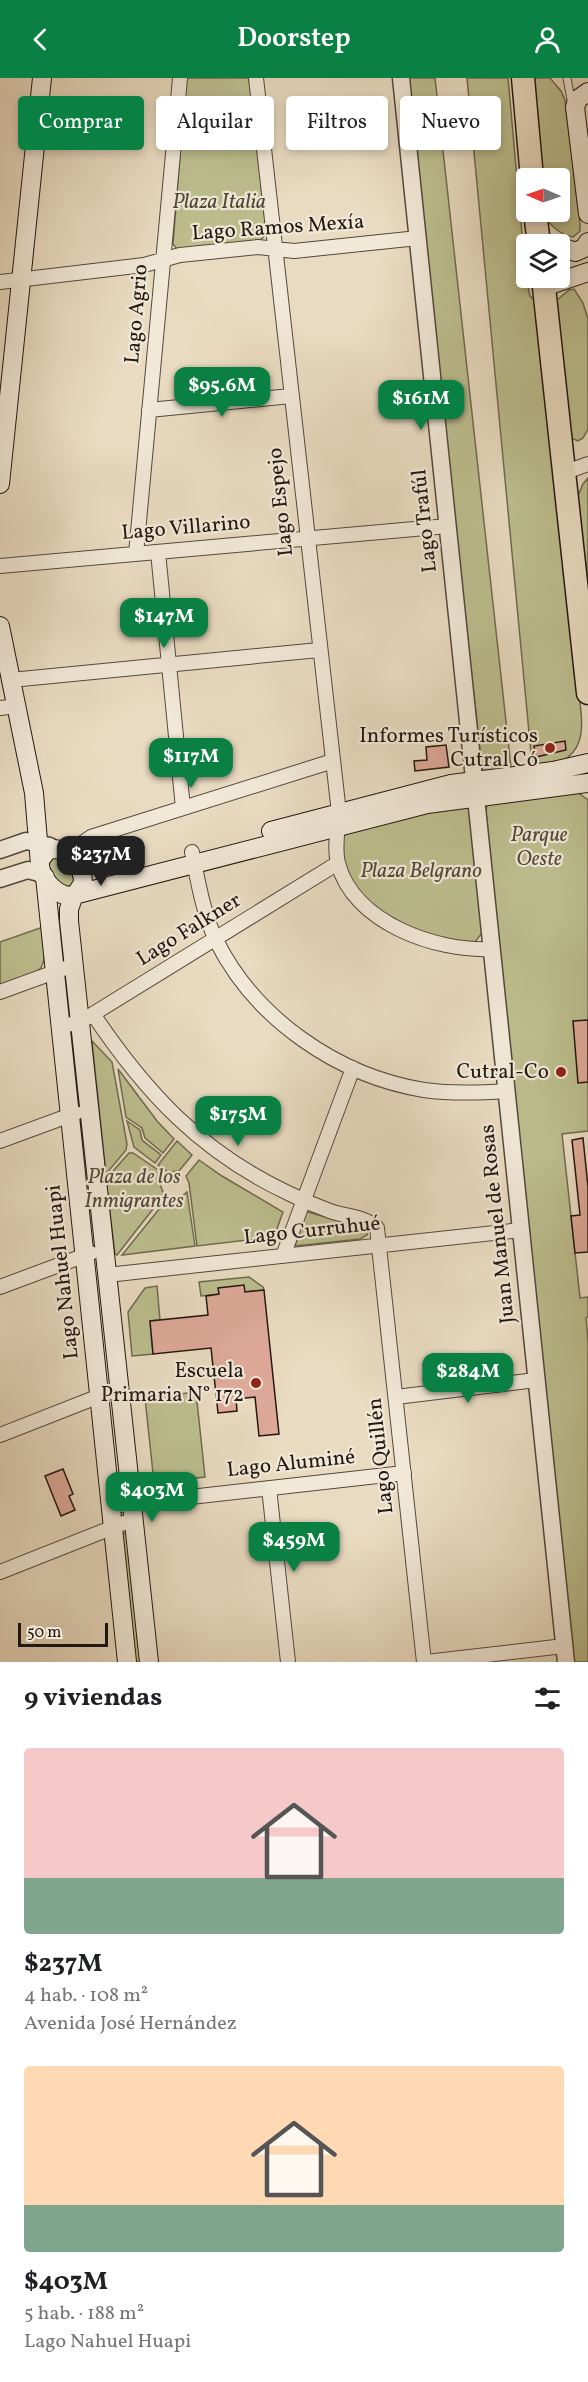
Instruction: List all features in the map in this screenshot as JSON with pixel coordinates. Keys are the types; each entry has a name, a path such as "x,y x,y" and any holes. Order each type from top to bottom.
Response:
{"highway":[{"path":"523,78 531,168"},
{"path":"544,288 588,693"}],"main road":[{"path":"0,484 42,78"},
{"path":"588,92 578,99 576,111 588,214"},
{"path":"570,251 575,252 584,248 588,242"},
{"path":"570,276 588,272"},
{"path":"0,626 11,680 8,707 34,793 42,808 50,833 63,850 81,870 94,875 193,858"},
{"path":"475,789 588,763"},
{"path":"34,793 34,811 42,872 59,894 65,896 193,858 339,820 440,787 475,789 588,783"},
{"path":"42,872 41,858 45,852 63,850"},
{"path":"75,894 83,883 81,870"},
{"name":"Lago Nahuel Huapi","path":"42,872 127,1662"},
{"name":"Lago Nahuel Huapi","path":"75,894 69,917 74,965 86,1018 89,1108 149,1662"}],"street":[{"name":"Lago Agrio","path":"136,554 180,78"},
{"name":"Lago Espejo","path":"256,78 333,761 339,820 338,863"},
{"name":"Lago Trafúl","path":"401,78 475,789"},
{"name":"Lago Ramos Mexía","path":"0,282 144,265 180,255 258,247 299,251 418,238"},
{"path":"150,410 291,396"},
{"path":"563,473 588,464"},
{"name":"Lago Villarino","path":"0,566 448,526"},
{"path":"158,552 183,808"},
{"path":"575,576 588,605"},
{"path":"11,680 319,650"},
{"path":"0,850 26,841 39,842 63,850 91,837 333,761"},
{"name":"Juan Manuel de Rosas","path":"475,789 565,1654"},
{"path":"193,858 215,939 237,975 269,1012 316,1048 353,1068 395,1083 427,1090 459,1093 506,1091"},
{"path":"338,863 345,879 360,900 394,927 427,942 448,947 492,949"},
{"name":"Lago Falkner","path":"59,1027 86,1018 338,863"},
{"path":"0,879 28,870 42,872"},
{"path":"0,992 74,965"},
{"path":"86,1018 189,1130 230,1161 304,1200 373,1224 378,1230 380,1245"},
{"path":"283,1256 353,1068"},
{"path":"0,1141 89,1108"},
{"name":"Lago Curruhué","path":"107,1275 521,1230"},
{"name":"Lago Quillén","path":"380,1245 425,1662"},
{"path":"0,1287 104,1248"},
{"path":"396,1397 536,1380"},
{"path":"0,1435 120,1388"},
{"name":"Lago Aluminé","path":"110,1506 133,1511 269,1488 404,1473"},
{"path":"269,1488 288,1662"},
{"name":"Lago Aluminé","path":"0,1572 113,1527 133,1511"},
{"path":"425,1662 565,1654"}],"lane":[{"path":"567,78 570,98 576,111"}],"green space":[{"name":"Plaza Italia","path":"186,78 249,78 251,96 185,96"},
{"path":"407,78 435,78 437,96 409,96"},
{"path":"467,78 508,78 516,168 516,222 521,222 522,234 516,234 516,288 528,288 530,296 538,304 582,727 577,747 568,758 561,762 483,771 415,150 443,150 511,767 532,764 474,150 501,150 501,96 469,96"},
{"path":"530,78 550,78 565,100 580,224 580,231 573,237 570,234 564,234 550,222 570,222 570,168 539,168"},
{"name":"Plaza Italia","path":"180,150 257,150 266,229 260,241 182,249 177,249 173,244"},
{"path":"574,289 583,303 588,319 588,429 583,438 578,441 571,438 557,300 569,290"},
{"path":"588,478 588,584 577,498"},
{"name":"Parque Oeste","path":"577,792 588,800 588,1131 562,1134 580,1298 588,1297 588,1317 586,1318 588,1341 588,1662 573,1662 486,813 487,804"},
{"name":"Plaza Belgrano","path":"459,804 469,807 482,933 474,943 446,941 390,917 359,890 349,873 343,855 344,834"},
{"path":"56,854 76,873 75,887 61,888 46,862"},
{"path":"43,927 44,955 40,969 0,985 0,942"},
{"name":"Plaza de los Inmigrantes","path":"92,1041 112,1062 127,1144 126,1150 106,1174"},
{"path":"118,1069 157,1121 174,1139 163,1153 145,1138 142,1128 126,1117"},
{"path":"127,1121 140,1130 142,1140 161,1155 155,1163 134,1147"},
{"name":"Plaza de los Inmigrantes","path":"177,1141 192,1155 179,1171 168,1172 158,1165"},
{"name":"Plaza de los Inmigrantes","path":"129,1153 133,1153 164,1174 160,1184 164,1195 117,1255 115,1254 106,1179"},
{"name":"Plaza de los Inmigrantes","path":"199,1160 283,1212 274,1237 197,1246 189,1183 186,1176"},
{"name":"Plaza de los Inmigrantes","path":"187,1192 195,1246 122,1255 168,1198 179,1199"},
{"path":"305,1213 365,1228 368,1231 367,1235 360,1239 295,1246"},
{"path":"249,1277 264,1290 201,1296 199,1282"},
{"path":"157,1286 160,1320 150,1321 153,1354 132,1356 128,1312 145,1288"},
{"path":"196,1392 205,1477 154,1483 145,1398"},
{"path":"122,1534 129,1535 145,1662 132,1662"}],"building":[{"name":"Informes Turísticos Cutral Có","path":"565,741 566,750 536,757 534,746"},
{"path":"446,745 449,767 415,771 414,761 427,760 426,747"},
{"path":"588,1020 588,1082 578,1083 573,1021"},
{"path":"583,1138 588,1187 588,1252 575,1253 571,1216 580,1215 572,1140"},
{"path":"244,1285 245,1292 264,1290 279,1434 259,1436 255,1397 236,1399 237,1411 218,1413 211,1348 153,1354 150,1321 208,1315 206,1296 219,1294 218,1288"},
{"path":"63,1469 73,1494 69,1496 75,1510 61,1516 45,1476"}],"place":[{"name":"Informes Turísticos Cutral Có","path":"550,748"},
{"name":"Cutral-Co","path":"561,1072"},
{"name":"Escuela Primaria N° 172","path":"256,1383"}]}
